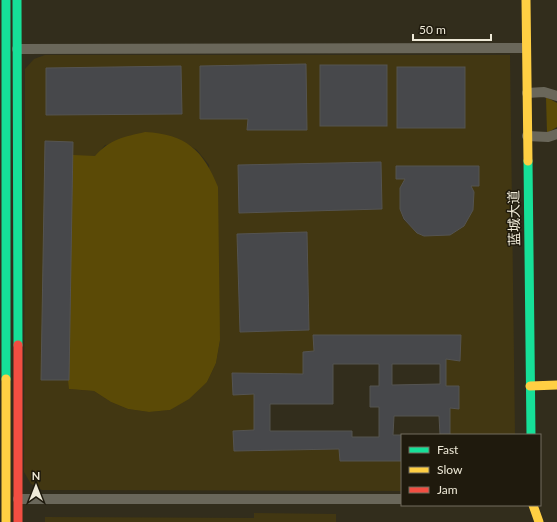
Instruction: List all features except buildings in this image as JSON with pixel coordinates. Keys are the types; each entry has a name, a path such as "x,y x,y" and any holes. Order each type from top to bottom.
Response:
{"main road":[{"path":"6,0 3,250 6,522"},
{"path":"18,0 18,522"},
{"name":"蓝城大道","path":"526,0 531,434"},
{"path":"3,250 18,252"},
{"path":"530,386 557,385"},
{"path":"533,506 539,522"}],"street":[{"path":"18,49 526,48"},
{"path":"527,93 544,92 557,96"},
{"path":"527,136 548,137 557,134"},
{"path":"18,499 401,499"}],"shaded area":[{"path":"45,55 510,55 515,434 450,434 450,408 458,409 446,386 446,359 460,360 313,335 314,351 303,352 303,374 232,373 233,394 254,394 254,430 233,431 234,451 339,449 340,461 401,461 401,491 42,490 31,484 24,472 25,69 34,59","holes":["306,65 306,130 248,130 248,119 200,118 200,66","320,65 387,65 387,126 320,126","181,66 182,114 46,115 46,68","180,140 197,150 209,165 220,340 216,363 207,382 170,410 149,412 128,409 111,402 94,391 69,389 73,156 96,156 105,145","381,162 382,209 239,213 238,165","396,166 479,167 479,186 471,186 474,192 473,210 464,226 450,235 424,236 417,233 403,219 400,209 400,188 405,179 396,179","307,233 309,330 240,332 237,234"]},
{"path":"546,97 557,103 557,127 547,133"},
{"path":"145,132 172,136 191,146 206,163 218,187 220,340 216,363 207,382 189,399 170,410 149,412 128,409 111,402 94,391 69,389 68,380 41,380 45,141 73,142 73,155 95,156 112,142 124,137"},
{"path":"254,513 336,514 336,522 45,522 45,517 254,518"}],"traffic: fast":[{"path":"6,0 6,379"},
{"path":"17,0 18,345"},
{"path":"528,161 531,434"}],"traffic: slow":[{"path":"526,0 528,161"},
{"path":"6,379 6,522"},
{"path":"530,386 557,385"},
{"path":"533,506 539,522"}],"traffic: jam":[{"path":"18,345 18,522"}]}
